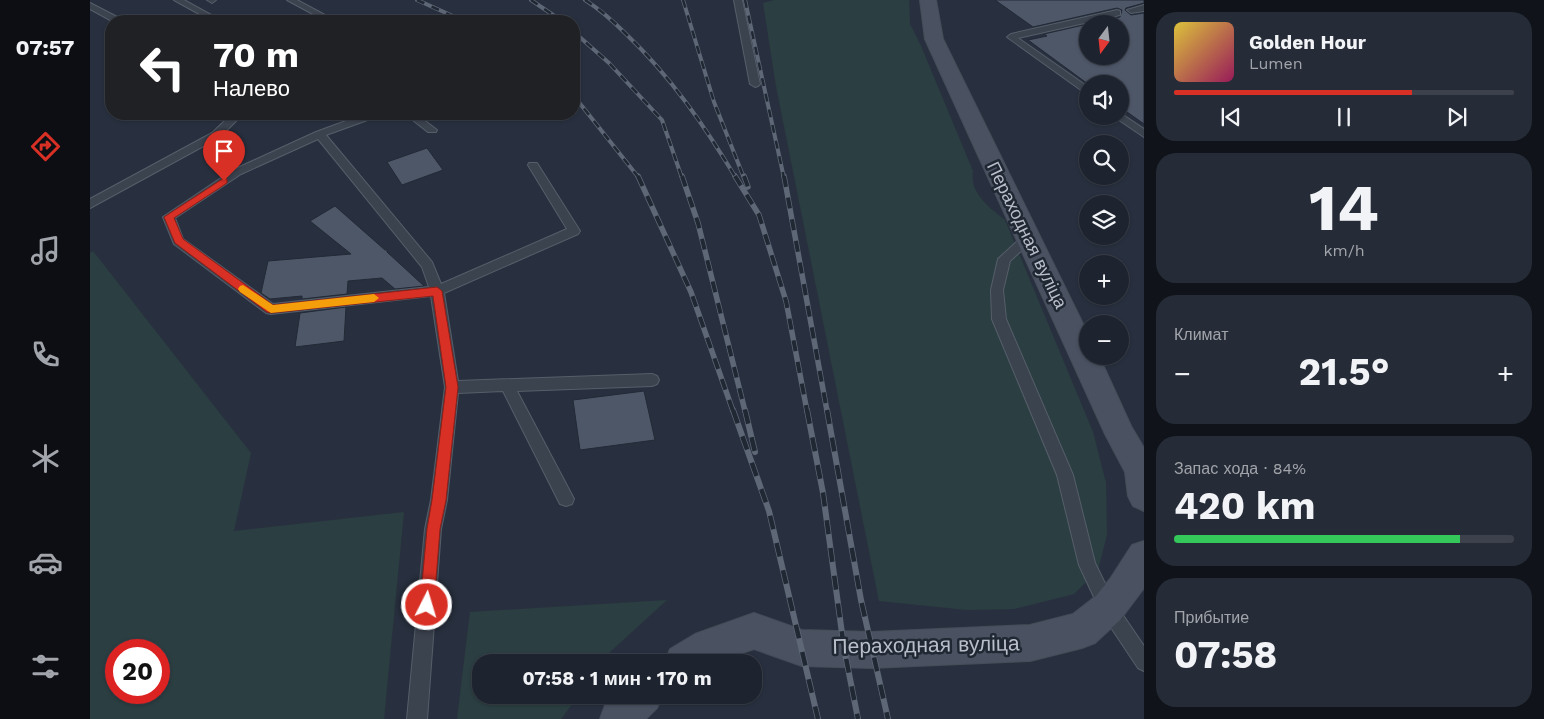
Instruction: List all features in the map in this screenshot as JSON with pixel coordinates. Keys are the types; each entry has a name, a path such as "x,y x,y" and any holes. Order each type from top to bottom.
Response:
{"street":[{"name":"Пераходная вуліца","path":"928,0 934,39 1120,434 1140,470 1144,496"},
{"name":"Пераходная вуліца","path":"696,654 708,647 754,631 802,648 872,650 1030,643 1082,630 1108,608 1122,591 1144,557"},
{"path":"619,719 635,704"}],"lane":[{"path":"178,0 207,15"},
{"path":"290,0 320,15"},
{"path":"738,0 755,84"},
{"path":"90,6 107,15"},
{"path":"1132,10 1144,8"},
{"path":"1079,85 1011,36 1117,13"},
{"path":"90,204 216,134 231,120"},
{"path":"358,120 320,134 238,172 169,217 178,241 271,309 437,291 574,231 533,165"},
{"path":"418,120 432,130"},
{"path":"1129,123 1144,134"},
{"path":"320,134 428,265 437,291 452,387 439,500 433,529 417,719"},
{"path":"1028,238 1004,259 997,290 999,319 1065,475 1087,565 1108,608 1144,662"},
{"path":"452,387 652,380"},
{"path":"507,386 566,499"}],"shaded area":[{"path":"774,0 909,0 910,24 973,171 974,186 982,199 1005,220 1093,432 1106,483 1107,535 1098,570 1074,594 1014,609 967,610 879,601 776,86 763,3"},
{"path":"93,251 251,453 234,531 404,512 384,719 90,719 90,253"},
{"path":"667,600 609,654 472,654 472,704 572,704 561,719 457,719 470,612"}],"building":[{"path":"995,0 1144,0 1144,3 1126,8 1125,10 1131,15 1144,13 1144,124 1129,113 1129,75 1079,75 1079,77 1028,40 1047,36 1044,34 1079,26 1079,65 1129,65 1129,15 1121,15 1122,10 1117,8 1079,15 1079,17 1033,27"},
{"path":"427,148 443,170 402,185 387,162"},
{"path":"335,206 387,250 424,286 395,289 382,278 348,281 347,294 302,299 302,296 270,299 261,293 268,261 351,254 310,221"},
{"path":"346,307 344,341 295,347 300,313"},
{"path":"644,391 655,440 580,450 573,400"}],"railway":[{"path":"417,0 451,15"},
{"path":"531,0 553,15"},
{"path":"585,0 602,12 658,67 699,120 736,178"},
{"path":"683,0 714,102 744,178"},
{"path":"745,0 784,178"},
{"path":"580,37 609,63 662,120 682,178"},
{"path":"580,104 639,178"},
{"path":"682,176 698,223 745,411"},
{"path":"735,176 759,215 786,301 807,411"},
{"path":"744,176 748,187"},
{"path":"784,176 827,411"},
{"path":"639,178 691,292 733,411"},
{"path":"733,410 769,511 818,719"},
{"path":"745,410 755,452"},
{"path":"807,410 823,493 844,648 858,719"},
{"path":"827,410 861,600 888,719"}],"slow traffic":[{"path":"243,289 271,309 374,298"}],"route":[{"path":"224,181 169,217 178,241 271,309 437,291 452,387 439,500 433,529 427,605"}]}
